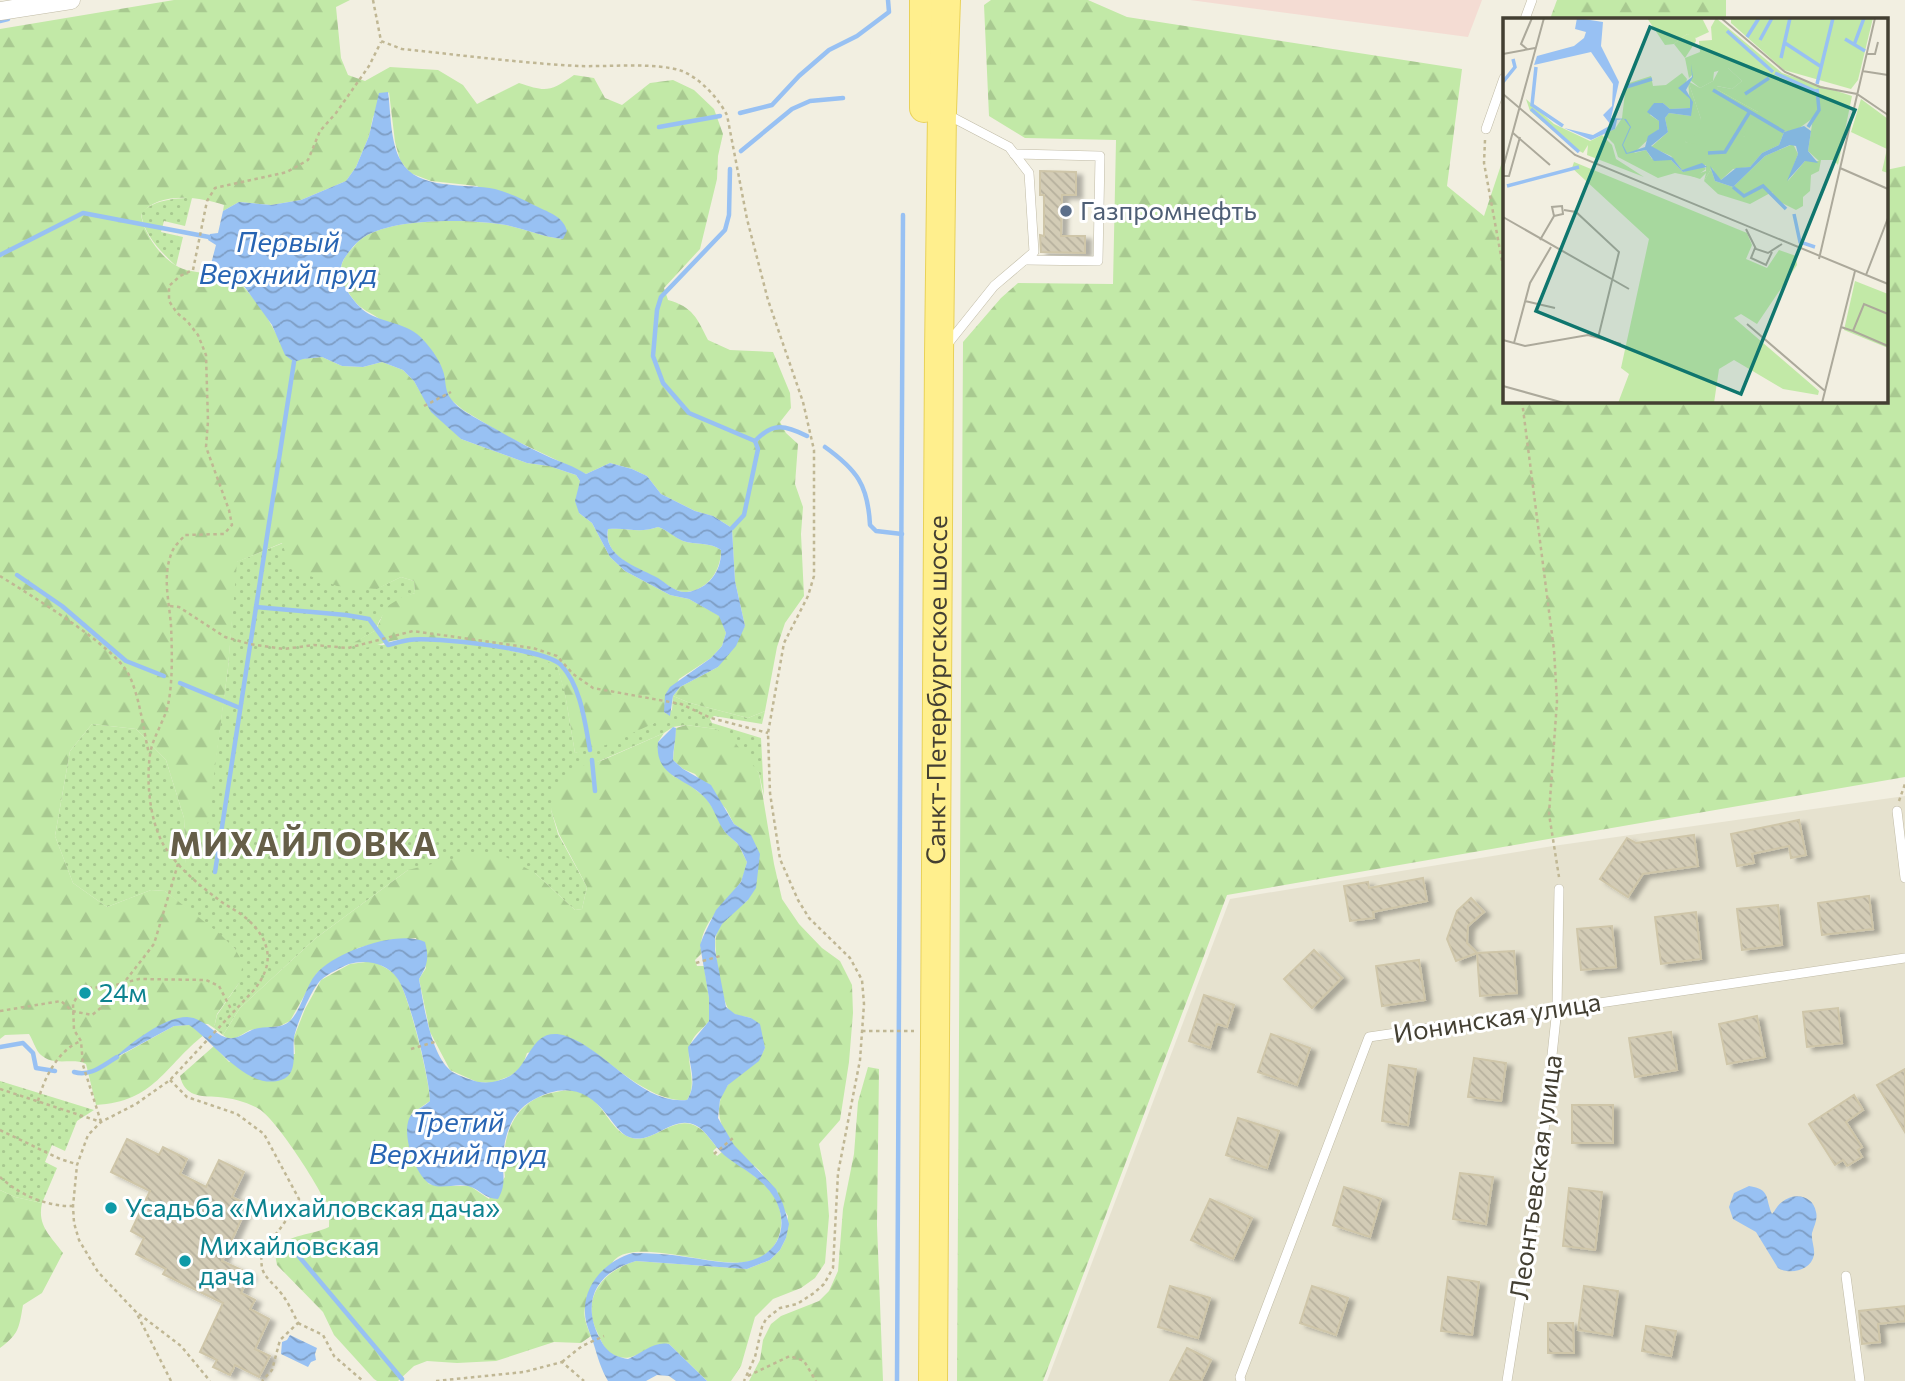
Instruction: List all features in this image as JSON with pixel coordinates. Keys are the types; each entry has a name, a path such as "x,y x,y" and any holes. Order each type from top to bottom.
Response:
{"main road":[{"name":"Санкт-Петербургское шоссе","path":"916,1381 924,0"},
{"name":"Санкт-Петербургское шоссе","path":"933,1381 939,355 946,0"}],"street":[{"path":"0,11 71,0"}],"lane":[{"path":"1525,18 1532,0"},
{"path":"1486,129 1503,81"},
{"path":"939,355 994,286 1034,252 1029,173 1009,147 942,111"},
{"path":"1014,154 1100,156 1098,261 1025,260"},
{"path":"1897,811 1905,878"},
{"name":"Леонтьевская улица","path":"1507,1381 1538,1187 1557,1008 1559,889"},
{"name":"Ионинская улица","path":"1241,1381 1240,1377 1370,1037 1905,958"},
{"path":"1846,1276 1860,1381"}],"path":[{"path":"149,754 168,705 171,663 165,577 172,550 185,535 224,534 232,525 205,447 208,421 206,355 198,335 177,313 169,300 169,286 180,276 193,271 207,201 215,188 287,172 308,160 320,131 369,66 381,41 373,0"},
{"path":"381,41 402,49 522,61 682,71 702,84 721,104 727,116 747,219 765,287 803,402 814,450 814,576 808,596 784,643 768,733 770,793 780,859 797,900 809,918 850,958 862,980 864,1004 860,1060 838,1173 833,1268 824,1284 814,1293 797,1304 780,1308 766,1319 755,1357 744,1381"},
{"path":"1486,129 1484,163 1503,267"},
{"path":"424,406 451,391"},
{"path":"1522,402 1554,650 1557,701 1555,752 1549,788 1551,834 1559,873 1559,889"},
{"path":"0,576 57,613 122,663 133,687 149,754 154,817 163,843 178,864 220,901 246,918 261,936 268,952 269,966 263,979 217,1031 170,1080 136,1104 101,1122 89,1135 77,1165 74,1223 79,1240 98,1272 136,1312 181,1346 210,1381"},
{"path":"168,606 180,607 225,638 284,649 314,645 348,648 413,631 533,648 557,656 573,674 593,688 681,704 711,718 768,733"},
{"path":"1897,811 1905,784"},
{"path":"125,981 155,944 178,864"},
{"path":"696,963 720,956"},
{"path":"101,1122 87,1078 80,1041 74,1030 72,1011 79,993 84,988 139,979 206,980 219,986 232,1012"},
{"path":"0,1012 61,1002 72,1011 92,1015 108,1002 108,986"},
{"path":"862,1031 919,1031"},
{"path":"38,1101 41,1088 53,1067 65,1051 80,1041"},
{"path":"411,1049 438,1041"},
{"path":"170,1080 187,1097 237,1114 264,1135 299,1199 281,1228 262,1249 251,1256"},
{"path":"0,1089 101,1122"},
{"path":"0,1130 77,1165"},
{"path":"714,1154 733,1138"},
{"path":"0,1177 15,1191 61,1207 73,1206"},
{"path":"262,1249 260,1266 265,1278 282,1294 299,1323 323,1335 334,1356 363,1381"},
{"path":"136,1312 171,1381"},
{"path":"262,1381 272,1370 280,1340 299,1323"},
{"path":"436,1381 524,1372 562,1362 582,1346 604,1336"},
{"path":"747,1377 790,1356 804,1362 816,1381"},
{"path":"562,1362 584,1381"}],"shaded area":[{"path":"1190,0 1482,0 1468,37"},
{"path":"1905,796 1905,1381 1047,1381 1230,899 1553,846"}],"green space":[{"path":"174,0 350,0 336,7 341,58 348,75 365,81 390,67 438,70 463,85 477,104 519,83 548,89 574,75 594,78 605,98 622,105 650,83 673,80 694,90 714,109 723,134 717,179 700,249 664,288 668,300 693,314 708,340 730,350 773,352 790,393 791,408 780,422 786,433 798,444 795,484 803,507 801,534 804,596 785,623 777,647 765,711 748,718 673,696 680,687 718,667 745,626 735,581 732,528 713,516 695,511 661,494 647,476 632,469 610,463 586,474 508,437 450,399 444,386 443,372 356,303 343,281 342,263 360,240 389,227 430,222 472,222 506,225 563,239 477,186 431,181 410,173 400,160 395,142 389,92 373,117 369,136 356,167 346,181 301,200 271,205 239,202 223,211 224,205 180,198 158,202 149,207 141,214 142,221 153,243 169,261 191,271 208,274 211,264 217,266 229,281 243,286 263,310 279,339 303,359 322,357 342,366 363,367 382,362 403,370 461,439 527,463 549,466 576,475 580,481 579,513 592,523 610,557 625,571 670,595 689,599 720,616 726,633 722,646 711,658 679,679 664,712 670,716 606,745 575,753 565,694 557,666 503,648 441,639 398,640 357,649 353,643 376,630 386,607 415,593 414,581 401,577 377,589 337,586 291,569 282,543 237,562 228,668 205,844 186,865 184,818 166,760 136,729 92,724 70,751 55,836 73,883 107,907 151,890 165,891 220,934 235,949 243,963 239,983 217,1014 214,1028 208,1024 169,1022 140,1038 116,1058 174,1026 190,1025 204,1035 146,1089 132,1097 96,1105 86,1064 46,1059 38,1051 29,1034 5,1035 0,1039 0,29"},
{"path":"991,0 1088,0 1127,17 1462,69 1447,186 1484,216 1503,159 1503,402 1888,402 1888,170 1905,166 1905,777 1227,895 1043,1381 957,1381 963,342 1001,298 1018,283 1113,284 1116,140 1025,138 989,116 984,5"},
{"path":"1557,0 1726,0 1726,18 1550,18"},
{"path":"192,198 185,226 164,221 161,232 183,237 176,266 149,235 141,213 158,203"},
{"path":"658,527 683,541 721,550 719,565 707,583 687,592 675,590 624,561 611,548 608,529 644,530"},
{"path":"283,543 376,589 401,577 414,581 415,593 391,607 378,623 376,630 354,643 383,645 403,639 465,641 540,657 557,665 565,693 575,753 654,723 672,710 673,696 748,718 765,711 762,724 714,716 710,719 712,723 761,738 764,796 759,773 716,729 686,725 673,727 572,773 551,810 558,834 587,887 582,909 575,910 535,873 408,870 316,938 240,1008 223,1035 214,1028 217,1015 239,983 235,949 165,891 151,890 107,907 73,883 55,836 70,751 92,724 136,729 166,760 184,818 186,864 204,844 228,668 236,562"},
{"path":"686,725 716,729 733,740 759,773 782,899 799,924 822,948 840,961 852,985 849,1062 840,1120 819,1144 826,1178 829,1216 825,1263 815,1278 801,1288 773,1299 755,1317 741,1366 731,1381 707,1381 669,1344 656,1345 632,1357 615,1356 602,1342 591,1310 597,1288 604,1280 613,1272 636,1261 747,1269 770,1260 780,1250 786,1238 788,1216 763,1175 732,1144 719,1115 722,1095 728,1085 756,1062 765,1048 751,1018 734,1014 727,1006 721,987 716,951 716,936 721,925 748,900 751,836 734,824 726,809 695,774 683,769 673,760 676,728"},
{"path":"664,733 658,742 673,776 706,798 725,832 738,844 747,862 740,883 708,924 701,943 701,954 695,960 697,966 704,966 709,1021 690,1046 692,1085 687,1100 659,1095 645,1088 579,1042 527,1053 522,1067 510,1076 492,1083 477,1082 450,1070 430,1032 419,979 426,968 416,938 358,948 317,973 290,1021 280,1026 250,1030 236,1038 223,1035 240,1008 316,938 408,870 464,856 502,855 535,873 575,910 582,909 587,887 559,834 551,810 555,784 581,766 603,760"},
{"path":"374,961 397,977 418,1037 430,1101 411,1114 409,1148 417,1168 429,1184 470,1186 489,1199 505,1177 508,1135 512,1122 520,1112 541,1096 576,1091 596,1102 616,1128 629,1137 647,1137 681,1124 690,1124 702,1130 717,1147 713,1151 717,1156 722,1152 774,1195 781,1219 776,1242 759,1258 733,1263 661,1253 629,1253 618,1257 612,1263 588,1300 585,1315 591,1336 581,1343 554,1342 496,1361 427,1361 414,1366 398,1381 374,1379 334,1335 323,1312 277,1265 274,1249 295,1237 329,1227 327,1206 307,1170 276,1126 259,1109 234,1099 189,1092 180,1076 214,1046 229,1062 295,1054 294,1037 321,980 350,964"},
{"path":"868,1067 879,1069 877,1225 883,1381 749,1381 760,1360 763,1340 771,1324 781,1316 819,1301 829,1291 838,1271 843,1209 854,1154 858,1102"},
{"path":"0,1081 94,1110 77,1121 65,1151 52,1145 45,1162 57,1168 42,1203 15,1197 0,1190"},
{"path":"0,1190 15,1197 42,1203 43,1224 63,1253 42,1293 23,1305 17,1330 0,1348"}],"water":[{"name":"Первый Верхний пруд","path":"388,92 391,127 397,153 408,171 430,181 484,187 506,193 556,216 567,231 563,239 506,225 473,222 430,222 389,227 360,240 342,262 343,283 355,302 373,316 403,326 421,338 434,352 440,364 449,396 469,414 530,448 586,474 610,463 632,469 647,476 661,494 695,511 713,516 732,528 735,581 745,626 736,646 718,667 680,687 673,696 670,716 664,712 665,695 670,687 711,658 722,646 726,633 719,616 689,599 670,595 625,571 610,557 592,523 579,513 575,501 580,481 576,475 549,466 527,463 461,439 431,412 414,381 403,370 382,362 363,367 342,366 322,357 294,362 285,355 272,325 244,286 229,281 217,266 211,264 216,245 208,240 210,234 218,233 223,211 239,202 271,205 301,200 346,181 356,167 369,136 379,93","holes":["662,528 683,541 721,550 719,565 708,583 687,592 675,590 616,554 608,539 608,529"]},
{"name":"Третий Верхний пруд","path":"673,727 676,728 673,760 711,785 734,824 751,835 760,854 756,888 748,900 722,924 715,937 715,950 726,1007 735,1014 751,1018 760,1024 765,1048 759,1061 728,1085 720,1100 718,1118 734,1145 776,1189 789,1224 780,1250 770,1260 747,1269 636,1261 611,1272 596,1289 592,1311 599,1337 607,1349 628,1359 653,1346 669,1344 707,1381 676,1381 669,1376 657,1375 646,1381 608,1381 598,1359 585,1313 585,1302 592,1283 606,1267 633,1253 666,1254 725,1262 749,1261 771,1249 781,1230 779,1208 774,1197 757,1178 724,1155 699,1127 687,1123 678,1124 637,1139 620,1131 599,1106 583,1094 554,1091 526,1105 510,1124 504,1149 504,1178 498,1199 468,1186 430,1184 414,1162 408,1140 408,1121 412,1114 430,1101 427,1075 413,1018 397,978 388,969 369,962 349,964 327,975 317,984 295,1032 292,1068 287,1077 281,1080 268,1081 244,1072 189,1025 174,1026 113,1059 147,1032 178,1018 194,1018 229,1038 255,1029 283,1025 294,1016 316,974 337,958 384,941 414,939 425,942 426,947 426,965 419,979 429,1028 437,1052 454,1073 479,1082 495,1082 510,1076 538,1041 554,1034 581,1043 654,1094 687,1100 692,1088 688,1047 709,1021 709,998 700,945 716,910 741,882 747,862 737,843 722,828 706,799 673,776 661,763 658,742"},
{"path":"1749,1186 1764,1192 1772,1214 1780,1203 1792,1197 1802,1197 1811,1202 1816,1217 1812,1233 1814,1255 1809,1265 1793,1271 1778,1268 1756,1232 1733,1219 1729,1207 1734,1193"},
{"path":"290,1335 317,1348 316,1360 308,1367 281,1354 282,1342"}],"building":[{"path":"1040,171 1076,172 1076,195 1062,195 1061,236 1085,236 1085,253 1041,252 1040,235 1044,236 1044,195 1040,195"},
{"path":"1799,820 1806,855 1791,858 1789,846 1752,854 1754,863 1737,866 1731,834"},
{"path":"1694,835 1698,866 1643,874 1628,897 1600,879 1627,838 1636,843"},
{"path":"1423,878 1427,901 1373,912 1374,918 1350,921 1344,886 1368,882 1369,888"},
{"path":"1869,896 1873,929 1822,935 1818,903"},
{"path":"1471,898 1484,912 1468,926 1467,943 1477,953 1456,961 1447,939 1457,911"},
{"path":"1778,905 1782,945 1742,950 1737,909"},
{"path":"1696,912 1701,959 1661,964 1655,917"},
{"path":"1612,926 1616,967 1581,970 1577,929"},
{"path":"1314,950 1342,978 1312,1008 1284,979"},
{"path":"1514,951 1517,993 1480,996 1477,953"},
{"path":"1419,960 1425,1000 1382,1006 1376,966"},
{"path":"1204,995 1234,1005 1227,1027 1217,1024 1210,1048 1189,1041"},
{"path":"1838,1008 1842,1043 1807,1047 1803,1012"},
{"path":"1757,1016 1765,1057 1727,1064 1719,1024"},
{"path":"1671,1032 1677,1070 1635,1077 1629,1038"},
{"path":"1271,1034 1310,1048 1297,1085 1258,1072"},
{"path":"1474,1058 1506,1063 1501,1101 1468,1097"},
{"path":"1389,1065 1416,1069 1408,1125 1382,1121"},
{"path":"1905,1069 1905,1132 1877,1085"},
{"path":"1854,1095 1863,1110 1846,1122 1862,1147 1858,1150 1862,1157 1847,1166 1843,1160 1835,1165 1809,1124"},
{"path":"1572,1105 1613,1105 1613,1143 1572,1143"},
{"path":"1238,1118 1279,1131 1267,1168 1226,1155"},
{"name":"Михайловская дача","path":"127,1139 159,1155 163,1147 187,1159 180,1174 206,1187 219,1160 244,1172 232,1197 248,1205 222,1261 250,1274 241,1293 255,1300 250,1309 269,1319 255,1349 270,1356 259,1377 235,1365 230,1375 213,1367 217,1360 200,1352 223,1303 163,1274 166,1269 136,1254 144,1238 131,1231 150,1191 111,1172"},
{"path":"1460,1173 1493,1177 1486,1224 1453,1219"},
{"path":"1344,1187 1381,1199 1370,1237 1333,1225"},
{"path":"1569,1188 1602,1192 1595,1250 1563,1246"},
{"path":"1210,1199 1252,1218 1233,1259 1191,1240"},
{"path":"1448,1277 1479,1282 1472,1335 1441,1331"},
{"path":"1170,1286 1210,1298 1198,1338 1158,1327"},
{"path":"1312,1286 1348,1298 1336,1335 1300,1323"},
{"path":"1584,1286 1618,1291 1612,1335 1578,1330"},
{"path":"1905,1306 1905,1321 1878,1324 1880,1342 1862,1344 1859,1311"},
{"path":"1548,1323 1573,1323 1574,1353 1548,1353"},
{"path":"1646,1326 1676,1331 1671,1356 1642,1351"},
{"path":"1187,1348 1211,1360 1201,1381 1170,1381"}],"waterway":[{"path":"740,113 772,105 799,76 829,50 857,36 889,12 888,0"},
{"path":"0,21 8,19"},
{"path":"741,151 792,109 810,101 843,98"},
{"path":"659,127 720,116"},
{"path":"730,169 729,215 725,230 661,297 657,310 653,356 663,383 689,413 755,441 758,449 744,515 732,528"},
{"path":"0,255 83,213 209,237"},
{"path":"897,1381 903,215"},
{"path":"215,872 294,362"},
{"path":"755,441 768,431 780,427 807,436"},
{"path":"825,447 845,463 859,480 867,499 870,525 876,531 902,534"},
{"path":"17,575 62,606 126,661 164,676"},
{"path":"256,607 369,619 388,645 422,639 463,642 512,649 551,659 561,665 573,683 581,705 590,750"},
{"path":"180,683 240,708"},
{"path":"592,760 595,791"},
{"path":"0,1047 23,1043 33,1053 36,1068 55,1071"},
{"path":"74,1072 91,1072 117,1057"},
{"path":"291,1247 402,1379"}],"place":[{"name":"Газпромнефть","path":"1066,211"},
{"name":"24м","path":"85,993"},
{"name":"Усадьба «Михайловская дача»","path":"111,1208"},
{"name":"Михайловская дача","path":"185,1261"}],"district":[{"name":"МИХАЙЛОВКА","path":"304,844"}]}
